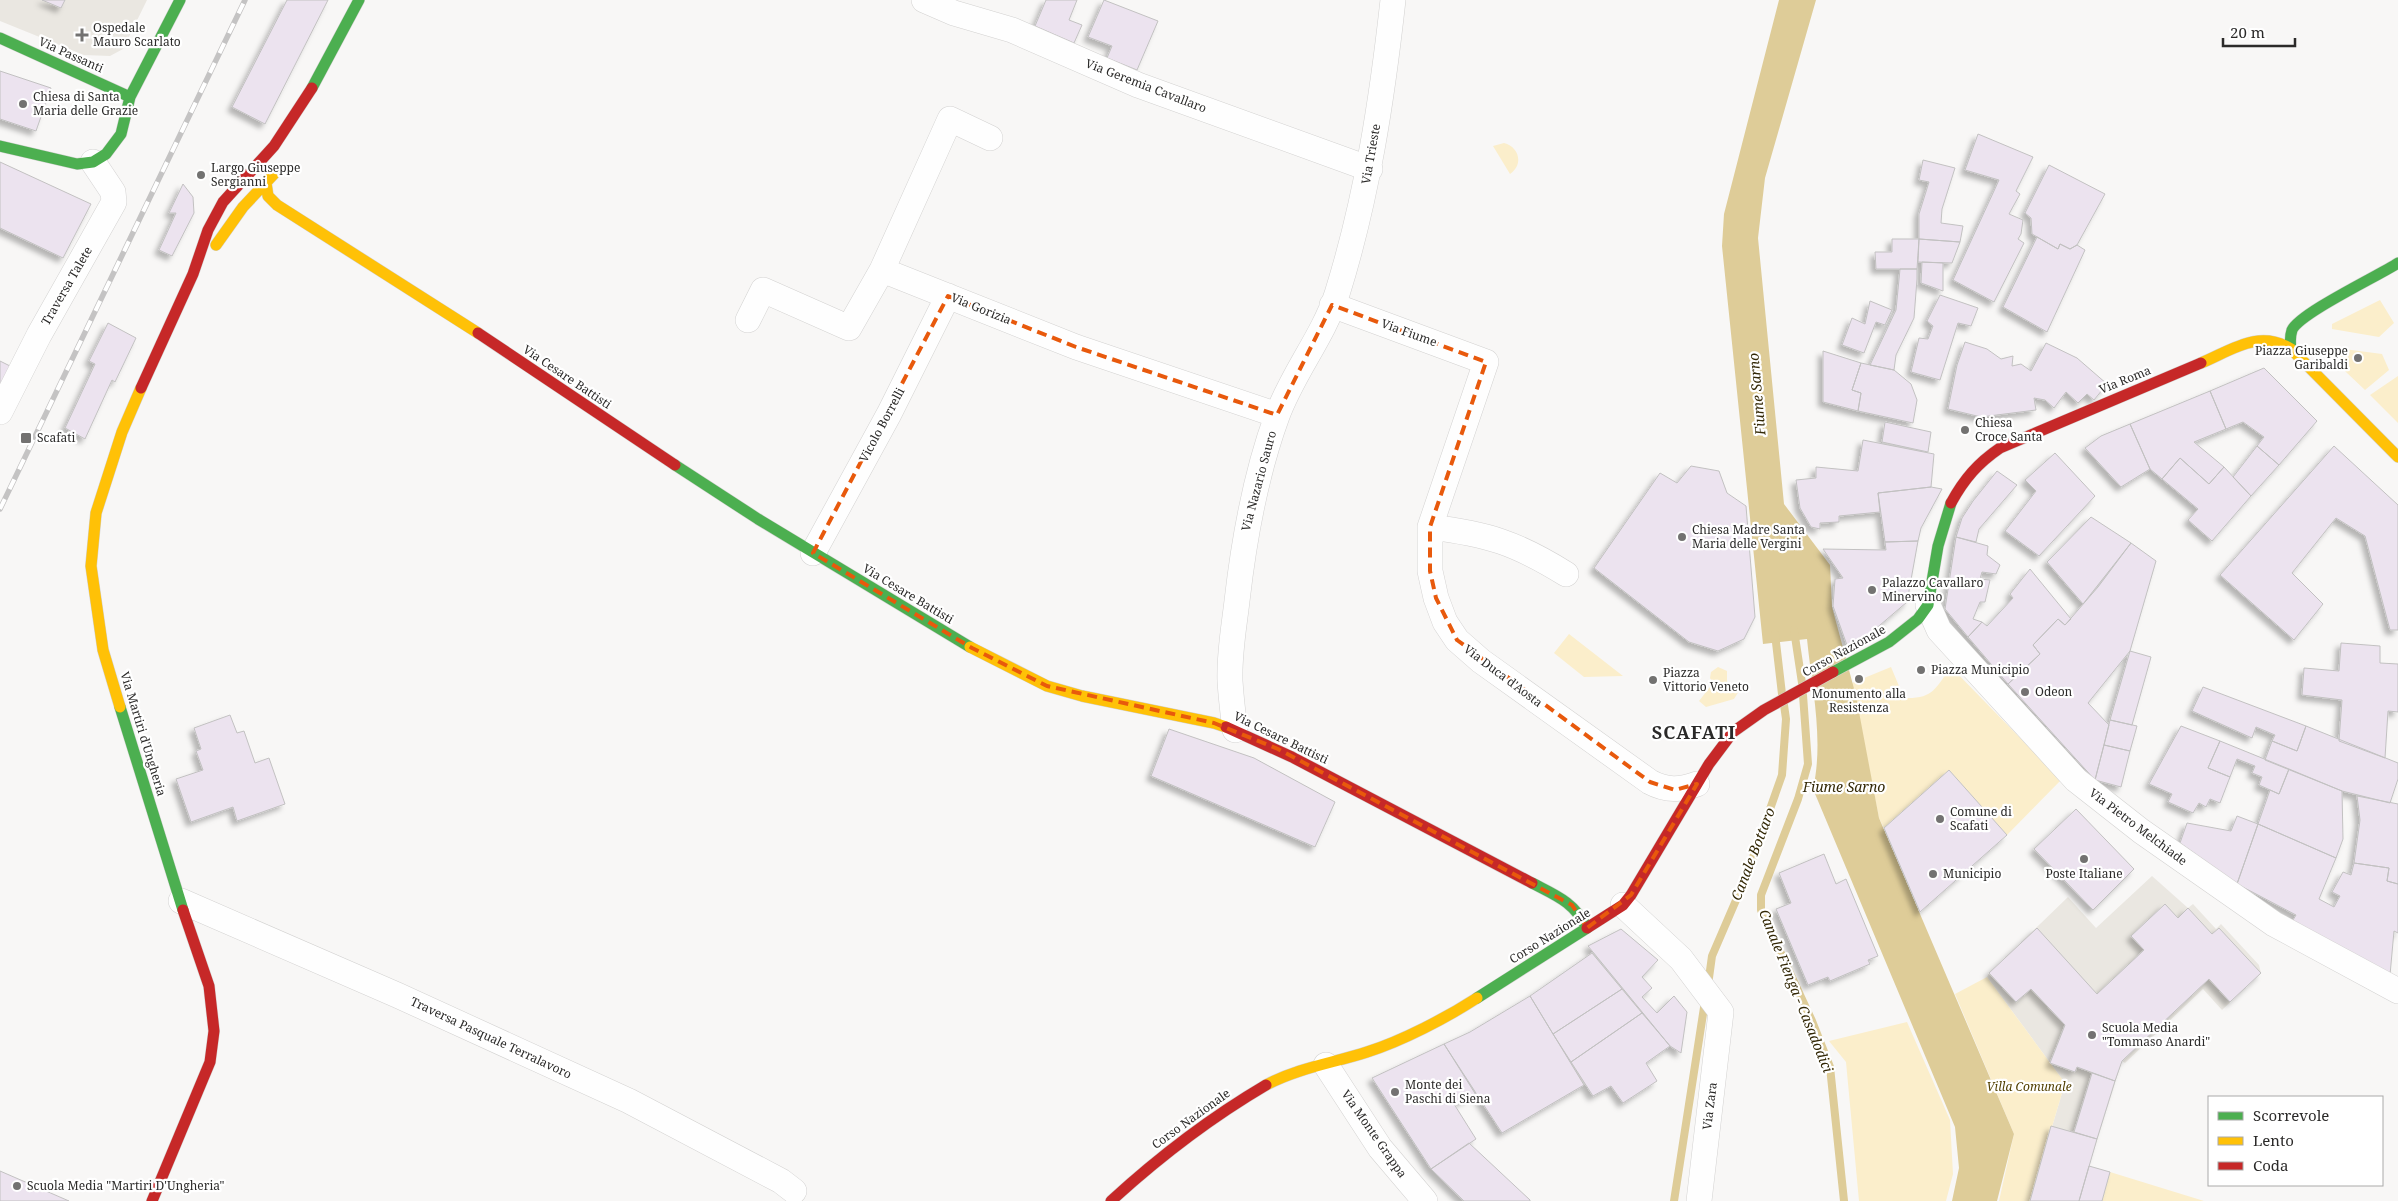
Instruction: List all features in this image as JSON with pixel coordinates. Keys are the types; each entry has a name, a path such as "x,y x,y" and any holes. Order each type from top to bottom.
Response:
{"main road":[{"path":"0,146 77,164 93,162 106,154 115,143 128,115 130,98 180,0"},
{"path":"308,117 317,81 359,0"},
{"name":"Via Passanti","path":"0,38 130,98"},
{"name":"Via Martiri d'Ungheria","path":"152,1201 210,1062 214,1031 209,986 167,863 103,650 91,566 96,513 122,432 153,359 193,274 208,230 223,202 274,146 317,81"},
{"name":"Via Martiri d'Ungheria","path":"193,274 243,207 283,164"},
{"name":"Via Cesare Battisti","path":"266,183 268,196 276,205 488,339 619,429 813,553 972,648 1047,686 1082,696 1214,722 1278,749 1572,905 1580,914 1587,928"},
{"path":"2398,263 2375,278 2309,313 2292,328 2290,338 2291,349 2346,407 2398,457"},
{"name":"Via Roma","path":"1928,605 1938,546 1951,502 1979,463 2000,448 2254,341 2266,339 2280,342 2291,349"},
{"name":"Corso Nazionale","path":"1111,1201 1145,1170 1220,1112 1289,1074 1369,1052 1455,1011 1623,905 1649,868 1697,784 1722,745 1733,732 1770,707 1904,632 1928,605"}],"street":[{"name":"Via Geremia Cavallaro","path":"924,0 954,13 1012,30 1138,85 1370,169"},
{"name":"Via Trieste","path":"1332,305 1354,232 1370,169 1393,0"},
{"path":"748,320 763,290 848,328 882,270 950,119 990,138"},
{"name":"Traversa Talete","path":"0,412 39,335 114,202 113,192 93,162"},
{"name":"Via Gorizia","path":"882,270 1076,347 1277,416"},
{"name":"Vicolo Borrelli","path":"813,553 889,414 948,296"},
{"name":"Via Fiume","path":"1332,305 1486,362"},
{"name":"Via Nazario Sauro","path":"1235,730 1230,680 1231,656 1245,538 1256,486 1277,416 1332,305"},
{"name":"Via Duca d'Aosta","path":"1486,362 1430,527 1430,571 1436,598 1445,622 1457,640 1512,684 1650,782 1662,788 1675,790 1697,784"},
{"path":"1430,527 1484,535 1530,552 1566,574"},
{"name":"Via Pietro Melchiade","path":"1928,605 1939,630 2076,780 2092,794 2140,831 2274,924 2331,957 2398,991"},
{"name":"Traversa Pasquale Terralavoro","path":"181,901 397,995 629,1101 781,1181 794,1191"},
{"name":"Via Zara","path":"1623,905 1688,967 1721,1012 1699,1201"},
{"name":"Via Monte Grappa","path":"1326,1065 1380,1148 1425,1201"}],"highlighted area":[{"path":"948,296 1076,347 1277,415 1332,305 1486,362 1430,527 1430,571 1436,598 1457,640 1650,782 1675,790 1697,784 1631,895 1587,928 1572,905 1278,749 1214,723 1047,686 972,648 813,553"}],"shaded area":[{"name":"Ospedale Mauro Scarlato","path":"0,0 147,0 123,49 110,56 84,55 0,21"},
{"name":"Scuola Media \"Tommaso Anardi\"","path":"2152,876 2188,908 2193,904 2216,929 2221,924 2259,965 2261,973 2222,1010 2203,989 2125,1063 2122,1061 2089,1166 2110,1172 2102,1201 2030,1201 2065,1083 1987,977 2068,897 2096,928"}],"green space":[{"path":"1504,143 1513,148 1518,156 1517,165 1510,174 1493,146"},
{"path":"2380,300 2394,323 2379,337 2332,329 2332,324"},
{"path":"2329,347 2382,354 2389,370 2365,390 2328,355"},
{"path":"2398,376 2398,423 2370,395"},
{"path":"1569,634 1623,676 1584,677 1554,653"},
{"path":"1718,667 1727,671 1727,682 1739,691 1734,699 1706,707 1699,701 1713,683 1710,678 1711,672"},
{"path":"1891,667 1904,698 1914,698 1921,697 1937,687 1951,667 2061,780 2007,835 1949,770 1884,828 1879,818 1852,683"},
{"name":"Villa Comunale","path":"1987,977 2065,1083 2030,1201 1999,1201 2014,1134 1955,994"},
{"path":"1907,1022 1950,1120 1953,1174 1946,1201 1859,1201 1846,1062 1829,1041"},
{"path":"2110,1172 2204,1201 2102,1201"}],"water":[{"name":"Fiume Sarno","path":"1779,0 1816,0 1765,178 1758,238 1784,504 1830,565 1832,607 1856,696 1879,818 2014,1134 1997,1201 1952,1201 1959,1168 1955,1127 1813,789 1816,771 1817,733 1807,639 1763,644 1722,246 1724,214"}],"building":[{"path":"42,0 65,0 61,8"},
{"path":"287,0 328,0 265,124 232,107"},
{"path":"1046,0 1077,0 1069,20 1082,25 1074,43 1035,26"},
{"path":"1104,0 1158,21 1137,70 1107,58 1112,46 1088,37"},
{"name":"Chiesa di Santa Maria delle Grazie","path":"0,71 51,88 36,131 0,119"},
{"path":"1978,134 2033,157 2016,191 2020,194 2009,214 2023,220 2021,234 2018,239 2024,243 1994,302 1953,280 1999,180 1965,170"},
{"path":"1923,160 1955,168 1942,209 1941,223 1963,226 1960,242 1919,239 1919,214 1929,182 1919,180"},
{"path":"0,162 91,204 63,258 0,228"},
{"path":"2049,165 2105,194 2077,245 2070,249 2060,244 2058,249 2032,234 2031,218 2025,213"},
{"path":"183,184 193,197 194,213 172,256 159,250 176,213 169,213"},
{"path":"2037,237 2058,249 2060,244 2070,249 2077,245 2085,250 2047,332 2003,307"},
{"path":"1892,239 1919,239 1917,269 1876,269 1875,252 1892,252"},
{"path":"1919,239 1960,242 1952,263 1918,262"},
{"path":"1922,262 1943,263 1943,291 1921,283"},
{"path":"1900,269 1917,269 1917,279 1914,318 1896,355 1894,370 1870,365 1896,310"},
{"path":"1940,295 1978,308 1971,326 1958,323 1940,380 1911,372 1919,338 1928,339 1933,326 1927,321"},
{"path":"1870,301 1892,310 1885,325 1876,322 1864,353 1842,345 1852,318 1865,324"},
{"path":"108,323 136,338 115,382 112,380 85,439 65,428 95,364 89,361"},
{"path":"1965,342 1987,349 2001,359 2013,356 2012,366 2021,364 2031,371 2046,343 2077,358 2107,384 2094,400 2087,394 2078,403 2066,392 2054,408 2045,400 2034,398 2036,410 1981,417 1948,409 1957,365"},
{"path":"1823,351 1861,363 1852,390 1861,393 1858,411 1823,402"},
{"path":"0,361 12,367 0,391"},
{"path":"1861,363 1894,370 1911,384 1917,400 1913,423 1858,411 1861,393 1852,390"},
{"path":"2264,368 2317,421 2279,465 2257,446 2264,437 2243,422 2226,429 2210,391"},
{"path":"2210,391 2226,429 2194,442 2224,467 2209,484 2180,458 2162,479 2150,469 2130,424"},
{"path":"1885,422 1931,432 1928,452 1882,442"},
{"path":"2130,424 2150,469 2121,487 2085,448 2101,436"},
{"path":"1863,440 1934,454 1931,487 1878,493 1880,512 1839,516 1839,522 1820,523 1820,529 1811,527 1800,508 1796,480 1816,478 1816,467 1858,471"},
{"path":"2257,446 2279,465 2251,496 2233,477"},
{"path":"2334,446 2398,505 2398,630 2390,630 2365,536 2336,518 2292,573 2323,604 2294,640 2220,575"},
{"path":"2055,453 2095,496 2039,556 2005,531 2036,491 2025,480"},
{"path":"2180,458 2209,484 2224,467 2251,496 2212,541 2188,520 2198,509 2162,479"},
{"name":"Chiesa Madre Santa Maria delle Vergini","path":"1691,466 1719,471 1727,493 1746,506 1755,617 1744,639 1718,651 1689,642 1594,568 1660,473 1677,483"},
{"path":"1997,471 2017,485 1979,529 1976,542 1956,537 1962,518"},
{"path":"1931,487 1942,489 1921,528 1918,541 1885,542 1878,493"},
{"path":"2091,517 2131,543 2083,604 2047,562"},
{"path":"1956,537 1988,546 1987,555 2000,565 1996,574 1982,572 1980,579 1990,580 1985,602 1980,602 1973,619 1982,622 1968,637 1945,609"},
{"name":"Palazzo Cavallaro Minervino","path":"1918,541 1907,602 1859,643 1848,648 1833,606 1835,579 1843,578 1823,549 1886,550 1885,542"},
{"path":"2131,543 2156,561 2130,651 2088,703 2109,725 2095,780 2008,684 2040,654 2033,645 2058,619 2065,625 2098,587"},
{"path":"2030,569 2071,619 2065,625 2058,619 2033,645 2040,654 2008,684 1968,637 1982,622 1987,626 2013,598 2010,594"},
{"path":"2341,643 2380,646 2380,663 2398,664 2398,712 2388,711 2385,758 2339,741 2342,700 2302,695 2304,668 2339,671"},
{"path":"2130,651 2151,657 2132,725 2110,720"},
{"path":"2203,687 2306,726 2297,751 2272,741 2275,735 2256,727 2252,738 2192,711"},
{"path":"230,715 237,733 244,731 255,763 269,758 285,804 237,821 233,807 191,822 176,779 203,770 196,751 201,749 194,728"},
{"path":"2110,720 2137,726 2130,751 2104,745"},
{"path":"2181,726 2220,741 2208,768 2230,777 2220,803 2210,799 2206,807 2199,803 2193,813 2168,802 2172,794 2149,784"},
{"path":"2306,726 2398,763 2398,779 2390,803 2342,791 2265,760 2272,741 2297,751"},
{"path":"1169,729 1254,758 1335,802 1315,847 1151,776"},
{"path":"2220,741 2289,769 2279,794 2259,785 2262,777 2252,773 2255,766 2237,759 2230,777 2208,768"},
{"path":"2104,745 2130,751 2121,787 2095,780"},
{"path":"2289,769 2342,791 2343,839 2336,858 2258,824 2270,790 2279,794"},
{"name":"Municipio","path":"1949,770 2007,835 1920,912 1884,828"},
{"path":"2357,796 2398,804 2398,884 2387,881 2389,868 2354,863 2360,820"},
{"name":"Poste Italiane","path":"2076,809 2134,869 2093,910 2034,849"},
{"path":"2237,816 2258,824 2237,884 2180,843 2187,823 2231,831"},
{"path":"2258,824 2336,858 2319,899 2334,907 2340,896 2332,892 2343,872 2351,875 2354,863 2389,868 2387,881 2398,884 2398,933 2394,931 2390,975 2290,925 2296,915 2237,884"},
{"path":"1824,854 1836,884 1846,879 1878,956 1868,960 1870,964 1830,981 1828,977 1808,985 1776,909 1791,903 1779,873"},
{"path":"2165,904 2178,918 2188,908 2212,934 2219,928 2261,973 2230,1002 2209,979 2122,1061 2115,1081 2077,1067 2075,1072 2050,1063 2065,1025 2031,989 2016,1002 1989,973 2037,928 2097,994 2144,950 2131,936"},
{"path":"1621,929 1658,960 1642,977 1652,988 1642,997 1657,1013 1674,996 1687,1012 1681,1053 1670,1046 1588,946"},
{"path":"1592,953 1622,989 1553,1034 1530,996"},
{"path":"1622,989 1642,1013 1571,1062 1553,1034"},
{"path":"1530,996 1584,1085 1502,1133 1444,1044 1470,1032"},
{"path":"1642,1013 1670,1046 1646,1063 1657,1081 1623,1103 1611,1086 1593,1096 1571,1062"},
{"path":"1444,1044 1476,1095 1454,1104 1476,1139 1431,1169 1372,1078"},
{"path":"2092,1073 2115,1081 2097,1139 2074,1132"},
{"path":"2051,1126 2097,1139 2079,1201 2030,1201"},
{"path":"1469,1143 1530,1201 1464,1201 1431,1169"},
{"path":"2089,1166 2110,1172 2102,1201 2079,1201"},
{"name":"Scuola Media \"Martiri D'Ungheria\"","path":"0,1171 69,1201 0,1201"}],"waterway":[{"name":"Canale Fienga - Casadodici","path":"1794,630 1802,683"},
{"name":"Canale Bottaro","path":"1775,634 1782,694"},
{"name":"Canale Fienga - Casadodici","path":"1803,695 1808,764 1798,799 1761,895 1761,910 1812,1021 1830,1067 1844,1201"},
{"name":"Canale Bottaro","path":"1708,985 1712,956 1746,877 1782,775 1786,719 1784,705"},
{"name":"Canale Bottaro","path":"1674,1201 1705,1001"}],"railway":[{"path":"0,509 245,0"}],"traffic: fast":[{"path":"0,146 77,164 93,162 106,154 121,134 130,97 180,0"},
{"path":"312,88 359,0"},
{"path":"0,38 130,97"},
{"path":"2291,349 2290,339 2292,330 2309,314 2398,263"},
{"path":"675,465 758,519 970,647"},
{"path":"1833,672 1889,642 1918,619 1928,605 1938,546 1951,503"},
{"path":"120,707 183,910"},
{"path":"1477,998 1587,928 1582,919 1564,901 1532,883"}],"traffic: slow":[{"path":"216,245 243,207 274,174"},
{"path":"266,183 268,196 277,205 478,333"},
{"path":"2201,363 2235,348 2257,341 2279,343 2291,349 2398,457"},
{"path":"120,707 103,650 91,566 96,513 122,432 141,388"},
{"path":"970,647 1047,686 1082,696 1226,727"},
{"path":"1266,1085 1303,1070 1395,1042 1438,1021 1477,998"}],"traffic: jam":[{"path":"141,388 193,274 208,230 223,202 274,146 312,88"},
{"path":"478,333 675,465"},
{"path":"1951,503 1972,472 2000,448 2201,363"},
{"path":"1587,928 1623,905 1631,895 1709,764 1733,732 1764,710 1833,672"},
{"path":"1226,727 1292,757 1532,883"},
{"path":"152,1201 210,1062 214,1031 209,986 183,910"},
{"path":"1111,1201 1186,1139 1266,1085"}],"place":[{"name":"Ospedale Mauro Scarlato","path":"82,35"},
{"name":"Chiesa di Santa Maria delle Grazie","path":"23,104"},
{"name":"Largo Giuseppe Sergianni","path":"201,175"},
{"name":"Piazza Giuseppe Garibaldi","path":"2358,358"},
{"name":"Chiesa Croce Santa","path":"1965,430"},
{"name":"Scafati","path":"26,438"},
{"name":"Chiesa Madre Santa Maria delle Vergini","path":"1682,537"},
{"name":"Palazzo Cavallaro Minervino","path":"1872,590"},
{"name":"Piazza Municipio","path":"1921,670"},
{"name":"Monumento alla Resistenza","path":"1859,679"},
{"name":"Piazza Vittorio Veneto","path":"1653,680"},
{"name":"Odeon","path":"2025,692"},
{"name":"Comune di Scafati","path":"1940,819"},
{"name":"Poste Italiane","path":"2084,859"},
{"name":"Municipio","path":"1933,874"},
{"name":"Scuola Media \"Tommaso Anardi\"","path":"2092,1035"},
{"name":"Monte dei Paschi di Siena","path":"1395,1092"},
{"name":"Scuola Media \"Martiri D'Ungheria\"","path":"17,1186"}],"district":[{"name":"SCAFATI","path":"1694,733"}]}
